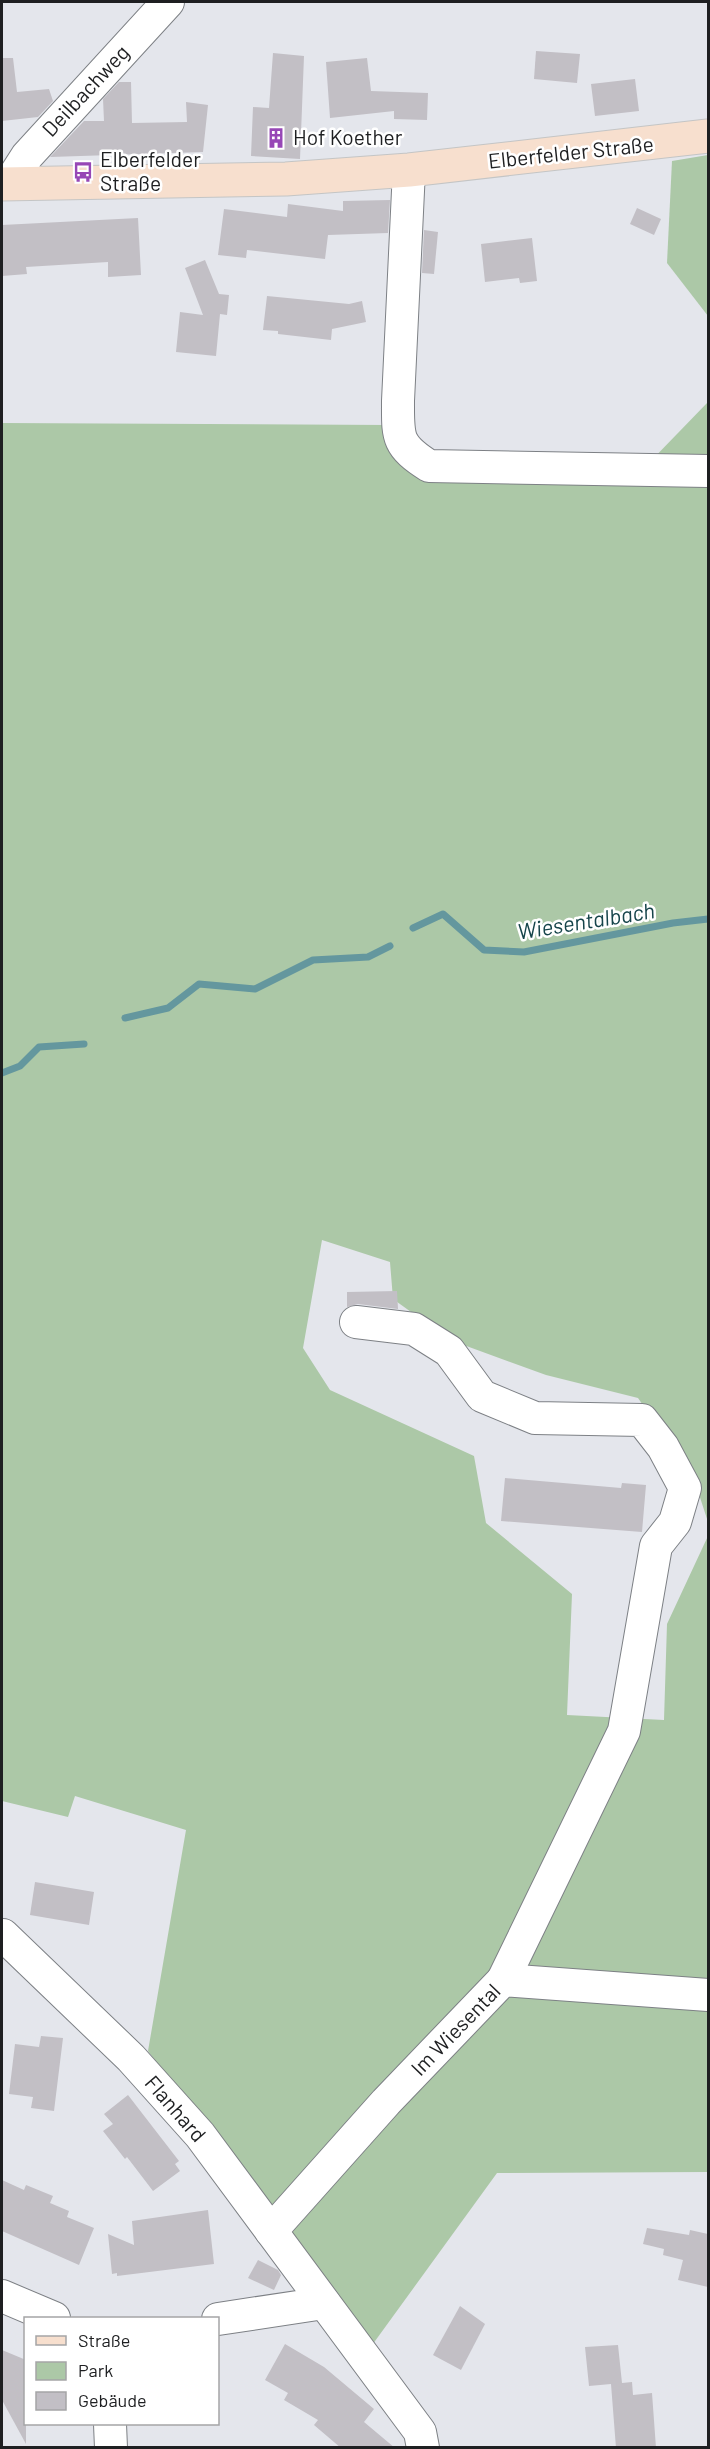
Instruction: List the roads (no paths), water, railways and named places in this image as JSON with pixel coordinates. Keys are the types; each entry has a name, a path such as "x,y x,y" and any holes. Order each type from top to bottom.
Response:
{"main road":[{"name":"Elberfelder Straße","path":"5,184 286,178 409,170 708,136"}],"street":[{"name":"Deilbachweg","path":"5,184 161,4"},
{"path":"409,170 398,435 412,455 429,466 708,471"},
{"path":"356,1322 414,1329 448,1351 482,1396 535,1418 642,1420 663,1447 685,1488 675,1522 656,1546 624,1731 503,1980"},
{"name":"Flanhard","path":"3,1935 130,2058 200,2135 420,2432 423,2448"},
{"name":"Im Wiesental","path":"271,2231 386,2102 503,1980 708,1995"},
{"path":"2,2296 49,2317"},
{"path":"219,2319 324,2303"},
{"path":"111,2425 111,2448"}],"waterway":[{"name":"Wiesentalbach","path":"413,928 443,914 484,950 524,952 673,923 708,919"},
{"name":"Wiesentalbach","path":"125,1018 168,1008 199,984 255,989 313,960 368,957 390,946"},
{"name":"Wiesentalbach","path":"2,1073 20,1066 39,1047 84,1044"}],"place":[{"name":"Hof Koether","path":"276,138"},
{"name":"Elberfelder Straße","path":"83,172"}]}
